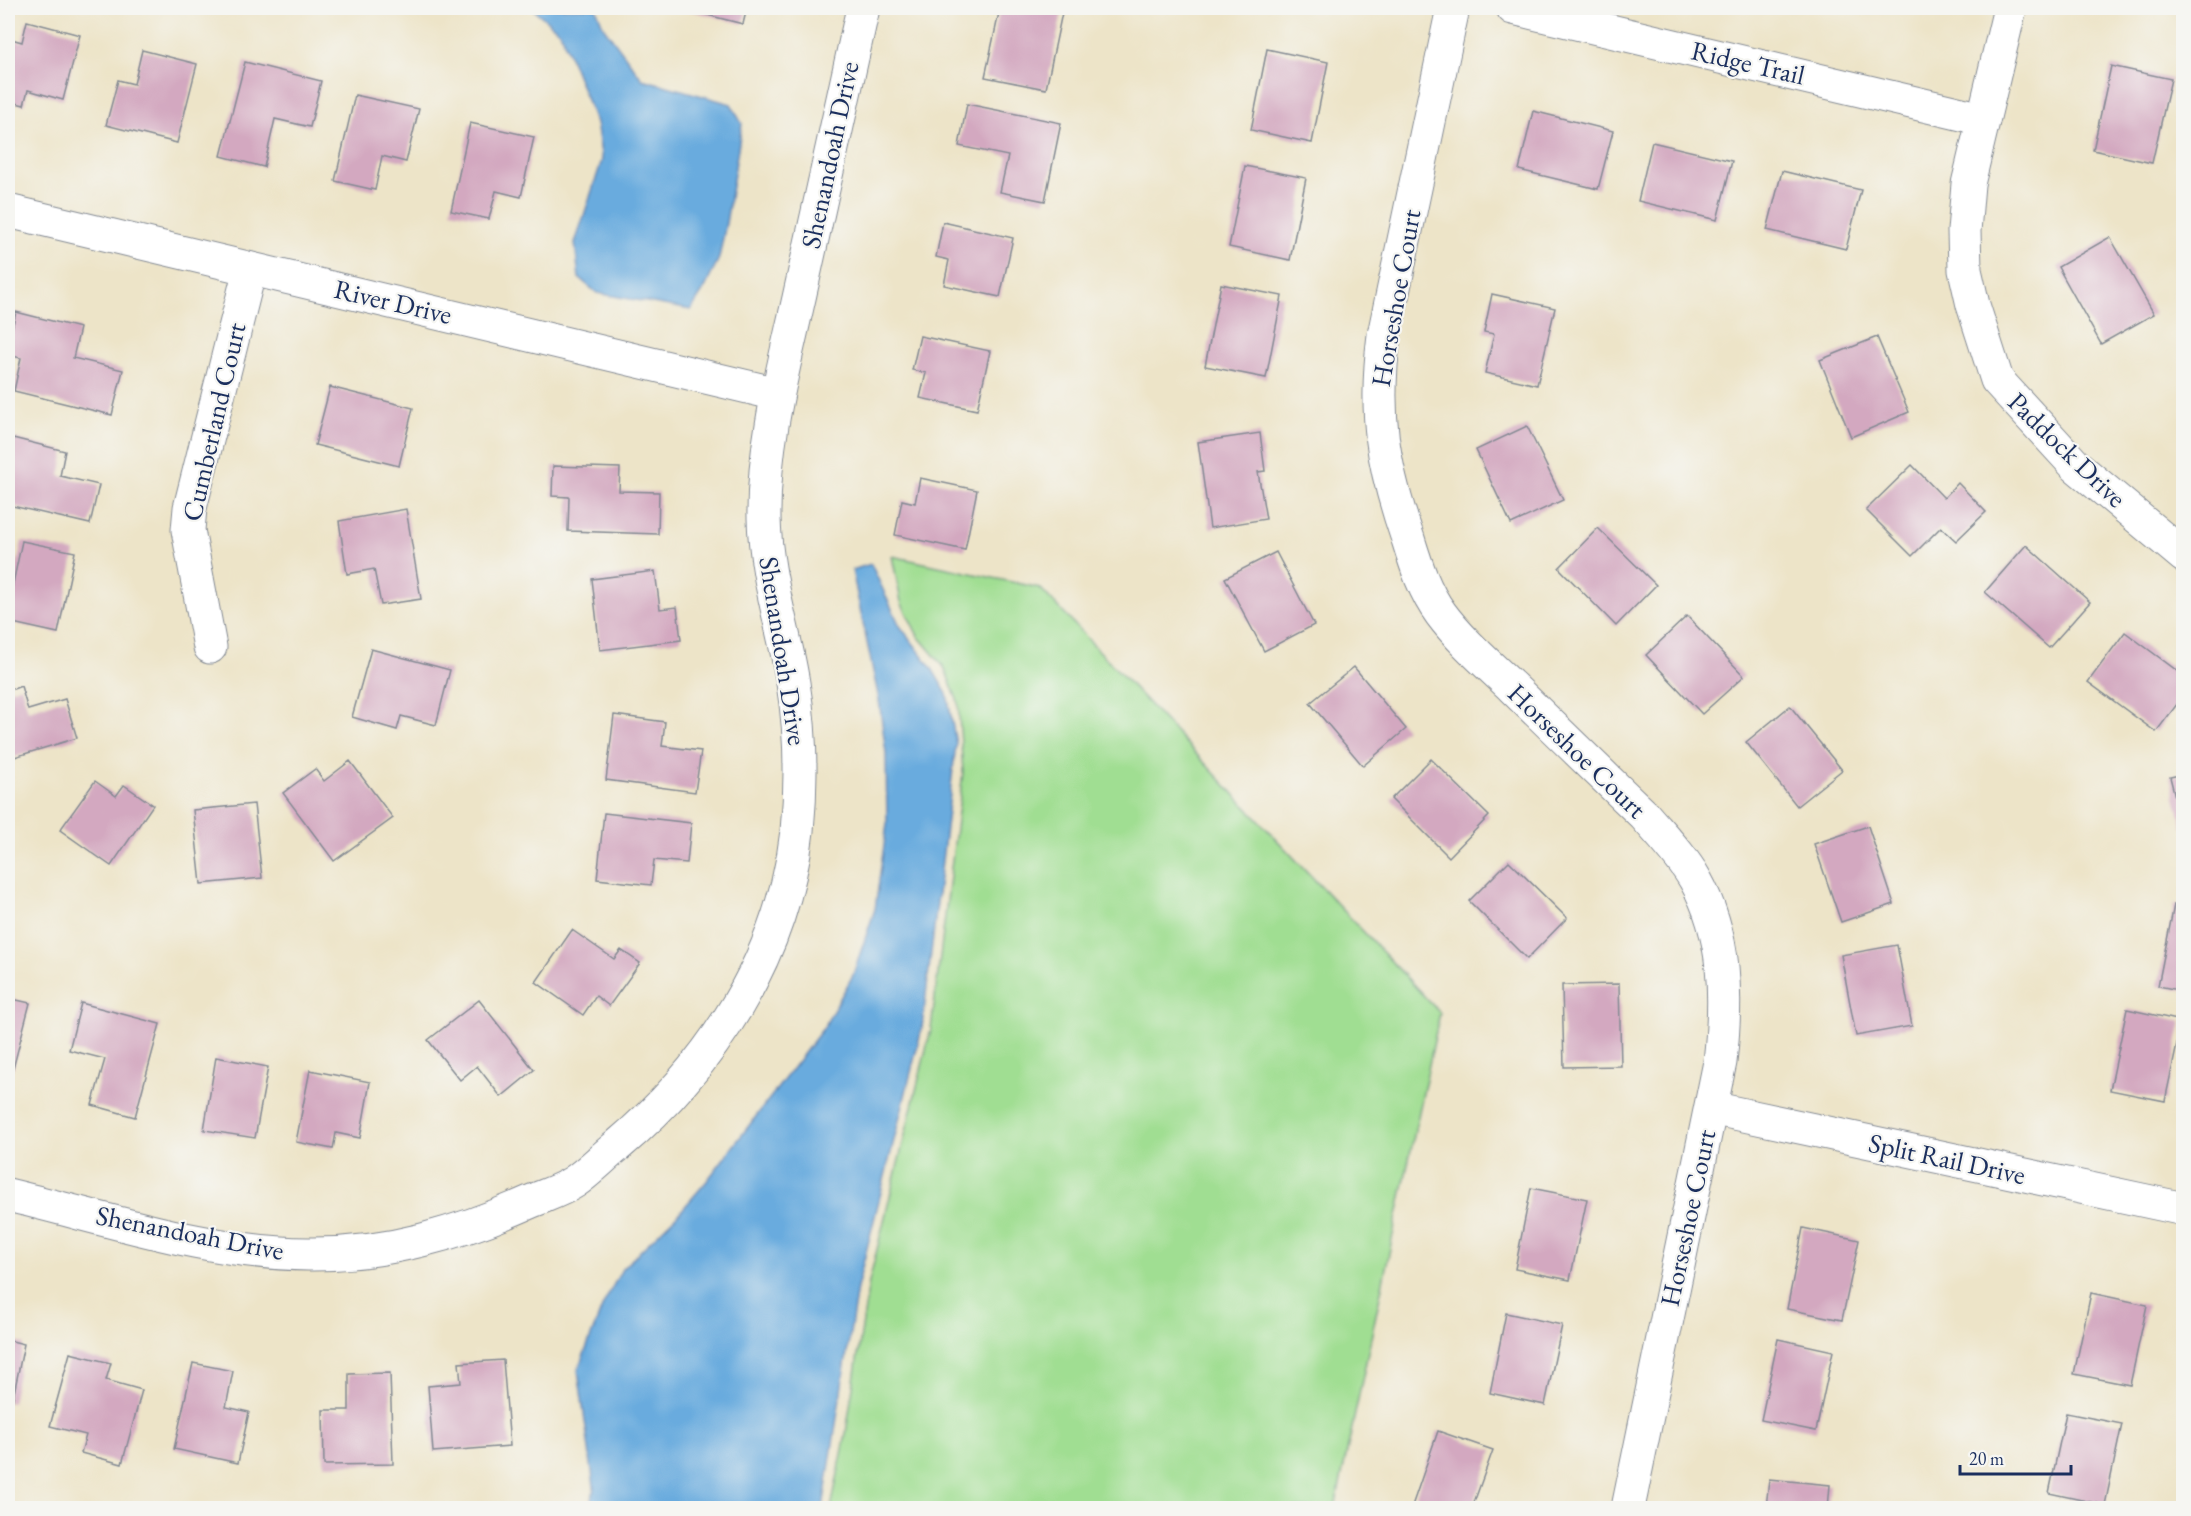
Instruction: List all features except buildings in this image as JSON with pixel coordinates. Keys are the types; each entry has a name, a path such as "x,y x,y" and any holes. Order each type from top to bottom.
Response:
{"street":[{"name":"Shenandoah Drive","path":"8,1195 200,1241 275,1253 313,1254 387,1249 454,1233 488,1221 574,1182 649,1119 678,1089 713,1046 748,988 778,915 797,832 801,766 799,728 793,680 768,564 764,518 767,465 777,394 863,8"},
{"name":"Horseshoe Court","path":"1453,8 1382,345 1378,412 1383,456 1391,492 1421,579 1441,614 1482,658 1644,815 1694,878 1714,920 1723,968 1726,1011 1711,1108 1628,1509"},
{"name":"Ridge Trail","path":"1513,8 1983,119"},
{"name":"Paddock Drive","path":"2010,8 1968,184 1964,231 1965,270 1997,380 2076,466 2184,556"},
{"name":"River Drive","path":"8,211 777,394"},
{"name":"Cumberland Court","path":"210,647 188,530 190,508 250,269"},
{"name":"Split Rail Drive","path":"1711,1108 2184,1209"}],"green space":[{"path":"892,556 1040,588 1440,1013 1335,1508 831,1508 845,1439 869,1282 931,1029 963,772 958,702 944,667 918,636 901,602"}],"water":[{"path":"532,8 596,8 603,26 642,79 731,104 742,124 719,258 705,288 691,310 597,293 579,278 575,243 602,160 596,123 560,32"},
{"path":"871,564 900,626 931,667 947,694 956,744 922,1028 857,1288 823,1508 591,1508 594,1486 578,1370 603,1305 622,1269 681,1211 706,1182 824,1027 853,975 875,909 887,824 886,753 879,700 852,570"}]}
